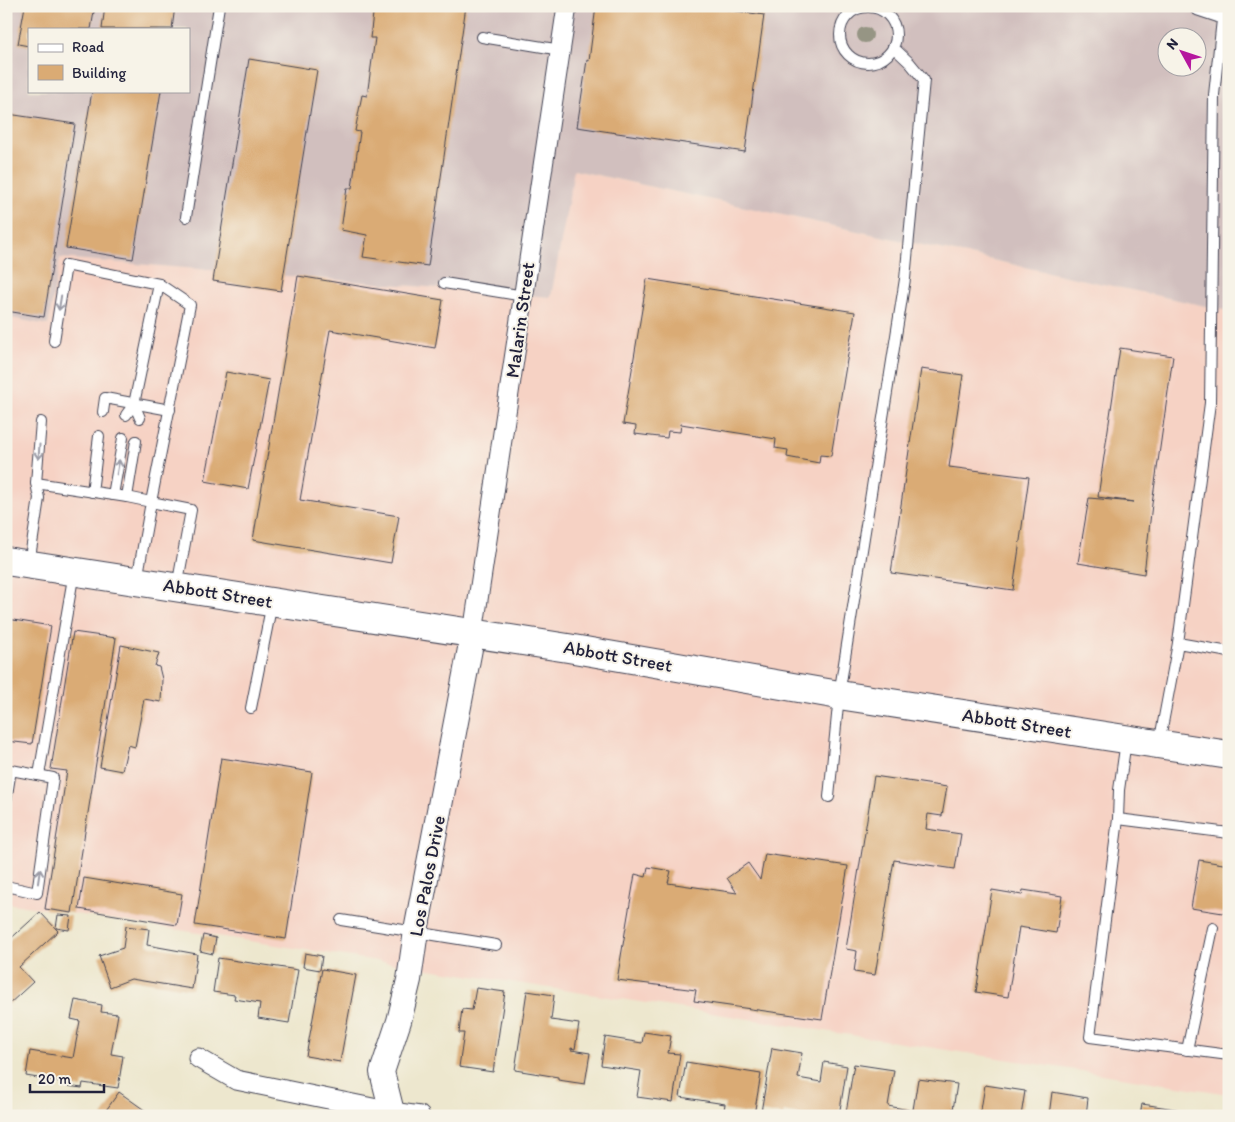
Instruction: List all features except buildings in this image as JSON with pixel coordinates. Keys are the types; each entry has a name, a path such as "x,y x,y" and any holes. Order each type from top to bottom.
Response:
{"main road":[{"name":"Abbott Street","path":"18,563 568,648 839,695 1229,755"}],"street":[{"name":"Malarin Street","path":"473,633 568,6"},
{"path":"1199,6 1225,12"},
{"name":"Los Palos Drive","path":"392,1114 382,1072 399,1021 409,980 416,932 473,633"},
{"path":"198,1058 236,1080 392,1114 420,1116"}],"lane":[{"path":"186,217 220,6"},
{"path":"860,7 885,9 894,24 896,40 893,47 888,55 871,63 854,59 846,53 842,45 841,27 845,19 851,12 860,7"},
{"path":"1159,744 1178,642 1210,403 1214,95 1225,12"},
{"path":"482,37 561,50"},
{"path":"828,797 839,695 905,279 924,80 893,47"},
{"path":"54,341 66,265 159,284 190,305 136,581"},
{"path":"444,283 524,296"},
{"path":"126,416 134,404 159,284"},
{"path":"103,412 105,398 170,410"},
{"path":"134,404 140,418"},
{"path":"18,563 39,498 36,483 41,422"},
{"path":"92,492 99,436"},
{"path":"113,495 123,438"},
{"path":"127,497 136,441"},
{"path":"36,483 127,497 191,510 177,587"},
{"path":"38,775 74,571"},
{"path":"250,708 272,602"},
{"path":"1178,642 1229,652"},
{"path":"1126,740 1119,790 1118,819 1090,1037 1229,1055"},
{"path":"6,801 11,770 53,778 37,893 6,886"},
{"path":"1118,819 1229,833"},
{"path":"341,920 496,945"},
{"path":"1187,1050 1213,928"}],"shaded area":[{"path":"6,6 1229,6 1229,311 574,170 551,297 60,258 48,325 6,317"},
{"path":"573,170 1229,311 1229,1094 6,903 6,317 48,325 60,258 551,297"}]}
